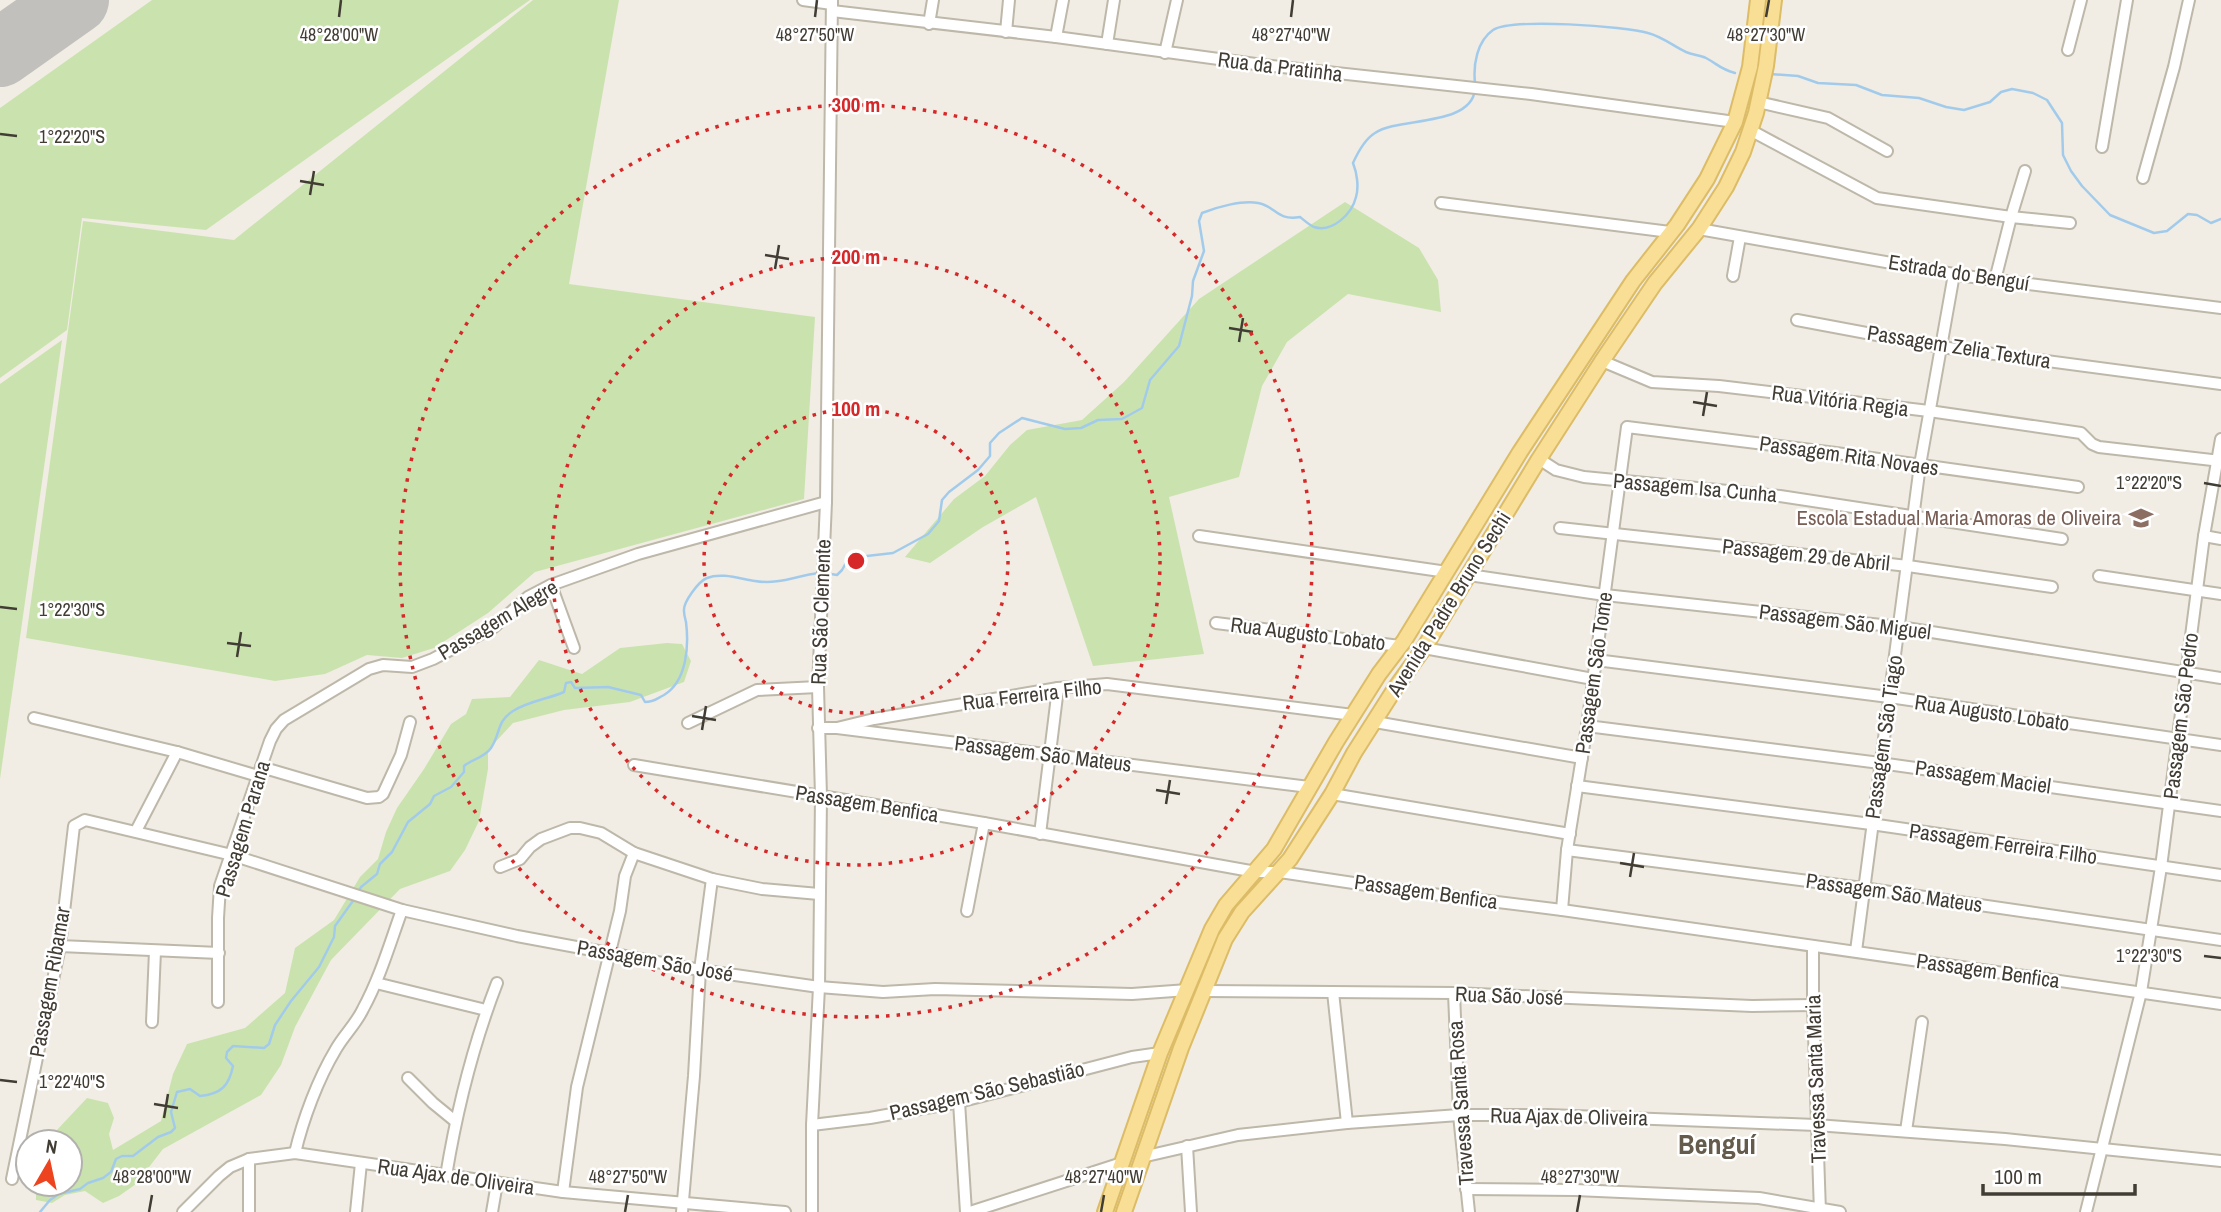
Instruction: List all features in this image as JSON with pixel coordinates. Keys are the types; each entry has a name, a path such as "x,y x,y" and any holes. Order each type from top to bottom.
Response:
{"main road":[{"name":"Avenida Padre Bruno Sechi","path":"1105,1212 1160,1053 1212,929 1226,905 1274,849 1353,715 1447,572 1520,452 1637,275 1707,179 1732,122 1750,67 1758,0"},
{"name":"Avenida Padre Bruno Sechi","path":"1124,1212 1181,1048 1226,939 1242,912 1280,872 1332,794 1354,753 1424,648 1539,458 1655,283 1699,229 1726,187 1743,152 1758,102 1766,66 1774,0"},
{"name":"Rua Ajax de Oliveira","path":"1122,1163 1142,1157"}],"street":[{"name":"Rua da Pratinha","path":"803,0 929,24 1481,88 1732,122"},
{"path":"929,24 933,0"},
{"path":"1006,32 1009,0"},
{"path":"1056,37 1063,0"},
{"path":"1107,44 1114,0"},
{"path":"1165,53 1177,0"},
{"path":"2068,50 2081,0"},
{"path":"2102,147 2127,0"},
{"path":"2143,178 2174,67 2189,0"},
{"name":"Rua São Clemente","path":"812,1212 812,1125 819,987 821,796 818,687 826,502 832,5"},
{"path":"1758,102 1828,118 1887,151"},
{"path":"1750,130 1877,198 2070,223"},
{"path":"1996,280 2025,170"},
{"path":"1441,203 1670,232"},
{"name":"Estrada do Benguí","path":"1699,229 1954,274 2221,308"},
{"path":"1733,276 1740,237"},
{"name":"Passagem São Tiago","path":"1856,951 1920,466 1954,274"},
{"name":"Passagem Zelia Textura","path":"1797,320 1941,347 2221,384"},
{"name":"Rua Vitória Regia","path":"1602,361 1652,382 1719,386 1929,411 2081,433 2099,447 2219,460"},
{"name":"Passagem Rita Novaes","path":"1625,435 1627,427 1633,427 2078,487"},
{"name":"Passagem São Tome","path":"1562,910 1567,850 1587,726 1625,435"},
{"name":"Passagem São Pedro","path":"2086,1212 2141,992 2161,867 2204,536 2221,439"},
{"name":"Passagem Isa Cunha","path":"1539,458 1556,470 1584,477 1780,496 2062,539"},
{"name":"Passagem Alegre","path":"270,741 276,729 291,714 353,677 377,666 412,667 425,663 494,627 528,597 551,585 638,554 826,502"},
{"name":"Passagem 29 de Abril","path":"1560,528 1908,566 2052,587"},
{"path":"1199,536 1447,572"},
{"path":"2204,536 2221,539"},
{"name":"Passagem São Miguel","path":"1469,575 1605,595 1900,627 2221,678"},
{"path":"2099,576 2221,594"},
{"path":"551,585 575,648"},
{"name":"Rua Augusto Lobato","path":"1216,623 1400,646"},
{"path":"1424,648 1593,679"},
{"name":"Rua Augusto Lobato","path":"1596,660 2221,745"},
{"name":"Rua Ferreira Filho","path":"837,728 874,719 1058,688 1107,684 1353,715"},
{"path":"688,723 757,690 818,687"},
{"path":"1040,834 1058,688"},
{"path":"34,718 368,798 383,794 408,737 410,722"},
{"path":"1375,722 1582,758"},
{"name":"Passagem Maciel","path":"1587,726 1880,763 2221,811"},
{"name":"Passagem São Mateus","path":"818,728 837,728 1309,787"},
{"name":"Passagem Parana","path":"218,1002 220,886 270,741"},
{"path":"136,831 177,752"},
{"name":"Passagem Benfica","path":"634,765 984,823 1256,872 1280,872 1562,910 2221,1004"},
{"name":"Passagem Ferreira Filho","path":"1577,786 1871,824 2221,874"},
{"path":"1332,794 1570,834"},
{"name":"Passagem São José","path":"74,826 85,820 136,831 232,855 402,910 517,936 700,970 819,987 883,992 935,989 1132,994 1188,990"},
{"path":"967,911 984,823"},
{"name":"Passagem Ribamar","path":"12,1179 60,946 74,826"},
{"path":"500,867 520,859 541,839 570,828 580,828 600,833 634,853 712,879 762,889 819,894"},
{"name":"Passagem São Mateus","path":"1567,850 1863,888 2221,940"},
{"path":"563,1192 577,1087 620,911 625,876 634,853"},
{"path":"682,1208 700,970 712,879"},
{"path":"295,1153 311,1102 333,1053 363,1011 402,910"},
{"path":"60,946 219,953"},
{"name":"Travessa Santa Maria","path":"1813,946 1820,1210"},
{"path":"152,1022 155,951"},
{"path":"376,982 486,1010"},
{"path":"446,1176 455,1121 486,1010 497,983"},
{"name":"Rua São José","path":"1205,990 1454,993 1752,1006 1813,1005"},
{"path":"1333,992 1347,1123"},
{"name":"Travessa Santa Rosa","path":"1454,993 1460,1115 1469,1212"},
{"path":"1906,1131 1922,1022"},
{"name":"Passagem São Sebastião","path":"812,1125 959,1102 1132,1057 1160,1053"},
{"path":"408,1078 455,1121"},
{"path":"959,1102 968,1212"},
{"name":"Rua Ajax de Oliveira","path":"1142,1157 1238,1135 1347,1123 1460,1115 1561,1115 1906,1131 2221,1161"},
{"path":"1187,1146 1191,1212"},
{"name":"Rua Ajax de Oliveira","path":"249,1158 295,1153 682,1208 785,1212"},
{"path":"183,1212 219,1175 249,1158 249,1212"},
{"path":"356,1212 361,1163"},
{"name":"Rua Ajax de Oliveira","path":"968,1212 1122,1163"},
{"path":"492,1212 497,1183"},
{"path":"1466,1189 1575,1190 1759,1198 1840,1212"}],"green space":[{"path":"152,0 530,0 206,230 82,218 67,330 0,378 0,108"},
{"path":"533,0 619,0 569,284 815,317 804,499 535,572 488,613 434,648 402,658 367,655 325,674 275,681 26,638 83,221 234,240"},
{"path":"1345,202 1419,248 1438,280 1441,312 1348,294 1287,342 1262,386 1239,477 1169,497 1204,654 1093,666 1036,497 983,527 930,563 905,557 954,499 985,476 1010,445 1027,430 1082,420 1124,382 1199,299"},
{"path":"62,340 0,779 0,384"},
{"path":"682,644 691,661 684,682 630,702 564,710 513,723 488,750 488,769 479,821 465,850 450,871 400,889 331,960 295,1027 281,1065 261,1095 163,1149 136,1184 119,1196 103,1203 84,1191 84,1128 59,1128 87,1098 108,1103 114,1118 109,1134 113,1150 161,1121 173,1074 187,1044 245,1028 285,993 295,948 334,920 360,877 378,859 397,808 451,724 466,714 472,699 510,697 539,660 582,674 620,648"},
{"path":"36,1198 60,1198 52,1203"}],"waterway":[{"path":"1475,83 1477,54 1483,40 1493,30 1522,24 1636,30 1663,39 1735,73"},
{"path":"1770,74 1798,76 1818,83 1856,85 1882,95 1919,98 1964,110 1990,102 2001,92 2012,89 2033,93 2047,100 2062,123 2063,155 2071,171 2110,215 2154,233 2167,231 2188,214 2197,215 2211,223 2221,219"},
{"path":"825,573 837,575 847,561 893,553 928,534 939,521 942,500 978,470 990,456 990,443 999,433 1022,418 1065,429 1081,428 1098,420 1122,419 1142,408 1150,380 1179,346 1192,296 1193,281 1204,251 1199,221 1202,213 1252,202 1286,217 1300,217 1314,227 1334,225 1346,216 1354,203 1357,184 1353,163 1368,139 1386,128 1447,116 1461,110 1470,102 1475,90"},
{"path":"358,893 361,887 377,874 380,864 392,852 408,822 430,804 434,796 451,787 464,772 464,766 488,751 504,719 513,711 564,692 566,683 571,682 575,688 608,687 641,695 645,702 655,700 672,689 682,672 687,642 684,607 700,583 713,576 771,582 818,573"},
{"path":"40,1212 59,1194 80,1189 103,1178 111,1172 116,1159 133,1156 158,1137 171,1132 175,1128 171,1112 177,1092 190,1089 200,1096 223,1088 233,1066 226,1058 227,1052 233,1046 264,1048 269,1044 275,1025 319,967 334,937 335,926 355,898"}],"runway":[{"path":"0,53 75,0"}],"place":[{"name":"Escola Estadual Maria Amoras de Oliveira","path":"2141,518"}],"district":[{"name":"Benguí","path":"1717,1144"}]}
